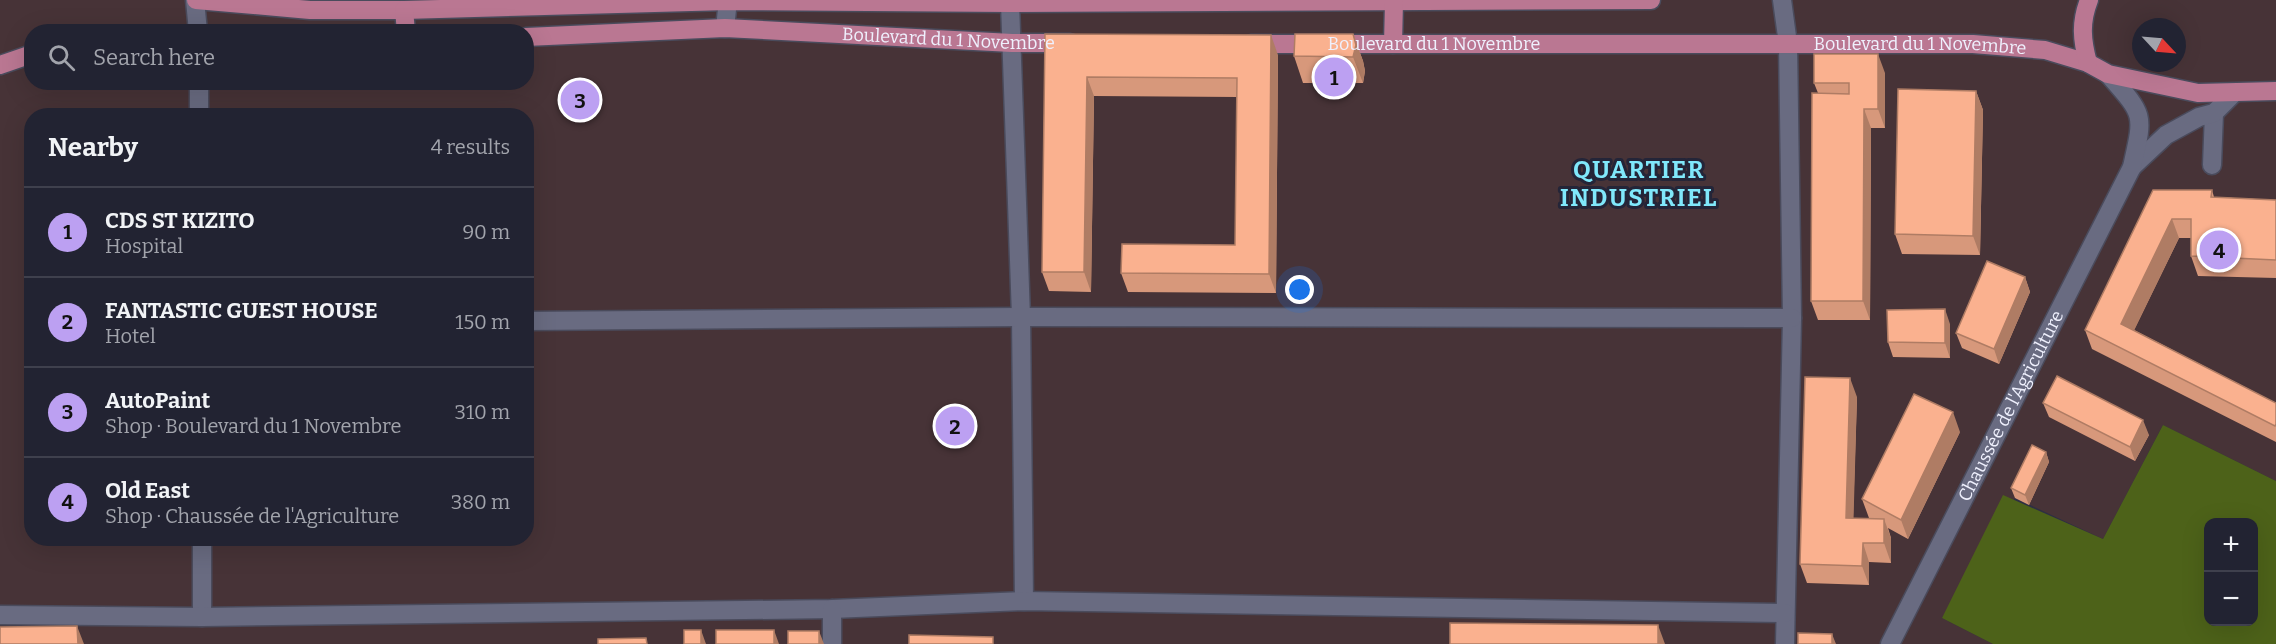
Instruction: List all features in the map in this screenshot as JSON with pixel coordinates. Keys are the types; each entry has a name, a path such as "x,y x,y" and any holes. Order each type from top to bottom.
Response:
{"main road":[{"name":"Boulevard du 1 Novembre","path":"195,0 310,10 404,10 728,1 1010,3 1651,0"},
{"path":"2088,63 2082,39 2082,16 2089,0"},
{"path":"1393,44 1394,2"},
{"path":"404,10 405,24"},
{"name":"Boulevard du 1 Novembre","path":"534,37 725,28 1012,43 1083,43"},
{"name":"Boulevard du 1 Novembre","path":"1238,44 1973,44 2045,50 2088,63 2108,74 2198,93 2276,92"},
{"path":"2,65 24,57"}],"street":[{"path":"195,0 197,24"},
{"path":"1782,0 1788,44 1792,318 1785,644"},
{"path":"725,28 728,1"},
{"path":"1010,3 1021,317 1024,602"},
{"name":"Chaussée de l'Agriculture","path":"1890,644 2132,168 2140,118 2134,103 2108,74"},
{"path":"199,90 199,108"},
{"name":"Chaussée de l'Agriculture","path":"2132,168 2166,135 2199,117 2214,113 2233,94"},
{"path":"2212,165 2214,113"},
{"path":"534,321 1021,317 1792,318"},
{"path":"202,546 202,617"},
{"path":"0,615 202,617 832,609 1024,602 1785,613"},
{"path":"832,609 832,644"}],"shaded area":[{"path":"0,0 2276,0 2276,481 2163,425 2103,539 2015,498 1942,618 1993,644 0,644"}],"green space":[{"path":"2163,425 2276,481 2276,644 1993,644 1942,618 2003,495 2103,539"}],"building":[{"path":"1045,34 1271,35 1269,274 1121,273 1122,244 1235,245 1237,78 1087,77 1084,272 1042,272"},
{"path":"1295,34 1353,34 1356,45 1353,57 1294,56"},
{"path":"1814,54 1878,54 1878,109 1864,109 1863,301 1811,301 1812,93 1849,94 1849,83 1814,83"},
{"path":"1898,89 1976,91 1973,236 1895,234"},
{"path":"2153,190 2212,190 2211,197 2276,200 2276,260 2191,256 2191,219 2172,219 2121,324 2276,403 2275,426 2085,330"},
{"path":"1987,261 2025,277 1994,349 1956,333"},
{"path":"1945,309 1945,343 1888,342 1887,310"},
{"path":"2057,376 2143,420 2130,447 2043,403"},
{"path":"1805,377 1850,378 1846,518 1884,519 1884,543 1863,543 1862,566 1800,564"},
{"path":"1914,394 1953,412 1901,520 1862,499"},
{"path":"2032,445 2046,452 2025,495 2011,488"},
{"path":"1450,623 1658,625 1658,644 1450,644"},
{"path":"77,626 78,644 0,644 0,627"},
{"path":"684,630 701,630 701,644 684,644"},
{"path":"716,630 774,630 774,644 716,644"},
{"path":"788,631 819,631 819,644 788,644"},
{"path":"1798,633 1832,634 1832,644 1798,644"},
{"path":"909,635 993,637 993,644 909,644"},
{"path":"646,638 647,644 598,644 598,639"}],"place":[{"name":"CDS ST KIZITO","path":"1334,77"},
{"name":"AutoPaint","path":"580,100"},
{"name":"Old East","path":"2219,250"},
{"name":"FANTASTIC GUEST HOUSE","path":"955,426"}],"district":[{"name":"QUARTIER INDUSTRIEL","path":"1639,184"}]}
